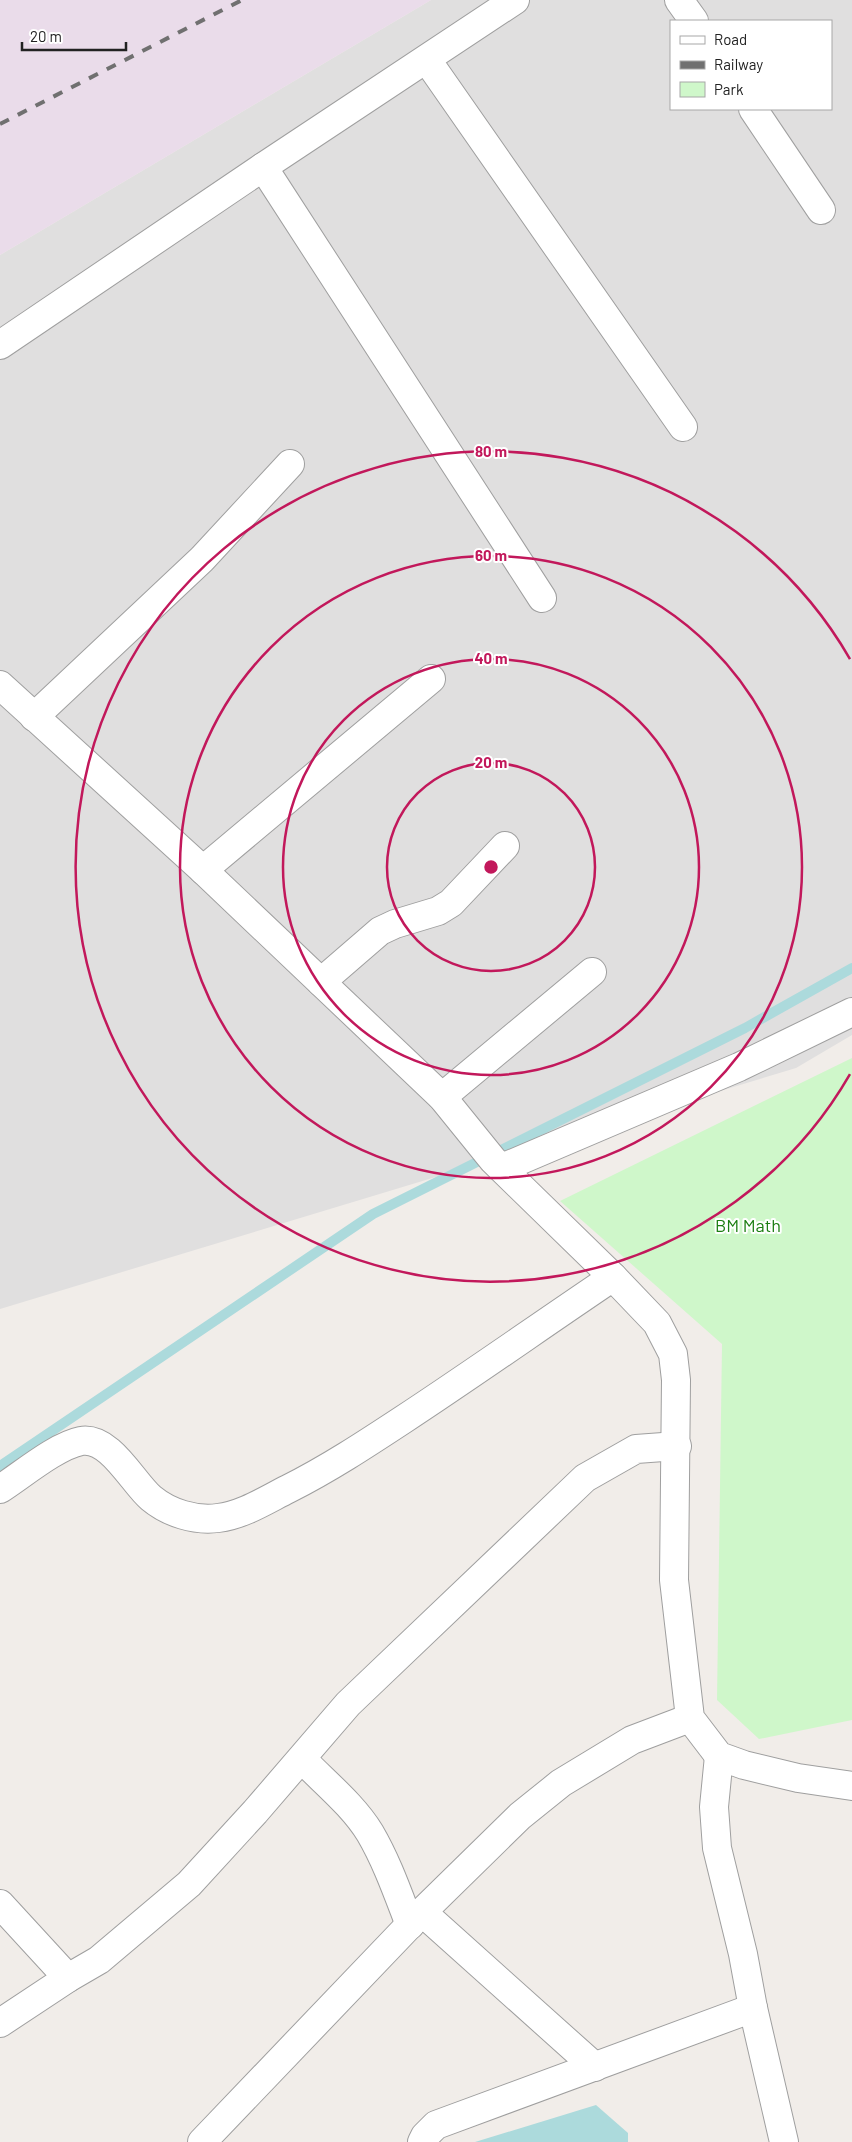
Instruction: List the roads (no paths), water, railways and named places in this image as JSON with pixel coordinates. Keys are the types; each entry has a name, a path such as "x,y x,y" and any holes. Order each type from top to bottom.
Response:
{"street":[{"path":"0,345 263,167 515,0"},
{"path":"680,0 693,20"},
{"path":"427,60 683,427"},
{"path":"754,110 821,210"},
{"path":"263,167 542,598"},
{"path":"34,717 202,558 290,464"},
{"path":"203,870 431,679"},
{"path":"0,685 203,870 442,1098 497,1164 613,1277 657,1323 673,1354 676,1380 677,1446 674,1580 690,1718 719,1756 744,1766 798,1778 852,1786"},
{"path":"321,982 380,931 395,924 422,918 451,903 505,846"},
{"path":"442,1098 592,972"},
{"path":"497,1164 738,1067 852,1012"},
{"path":"0,1489 65,1446 83,1441 102,1446 120,1461 150,1497 166,1509 190,1517 218,1518 245,1510 324,1470 450,1389 613,1277"},
{"path":"0,2023 99,1960 189,1884 302,1759 348,1704 585,1478 636,1449 677,1446"},
{"path":"202,2142 416,1919 499,1836 561,1783 632,1740 690,1718"},
{"path":"719,1756 714,1807 717,1848 743,1954 753,2008 784,2142"},
{"path":"302,1759 348,1806 369,1832 416,1919 594,2068"},
{"path":"0,1904 68,1978"},
{"path":"422,2142 436,2125 753,2008"}],"water":[{"path":"596,2105 628,2133 628,2142 475,2142"}],"waterway":[{"path":"0,1466 373,1214 745,1028 852,968"}],"railway":[{"path":"0,124 242,0"}],"park label":[{"name":"BM Math","path":"748,1226"}]}
